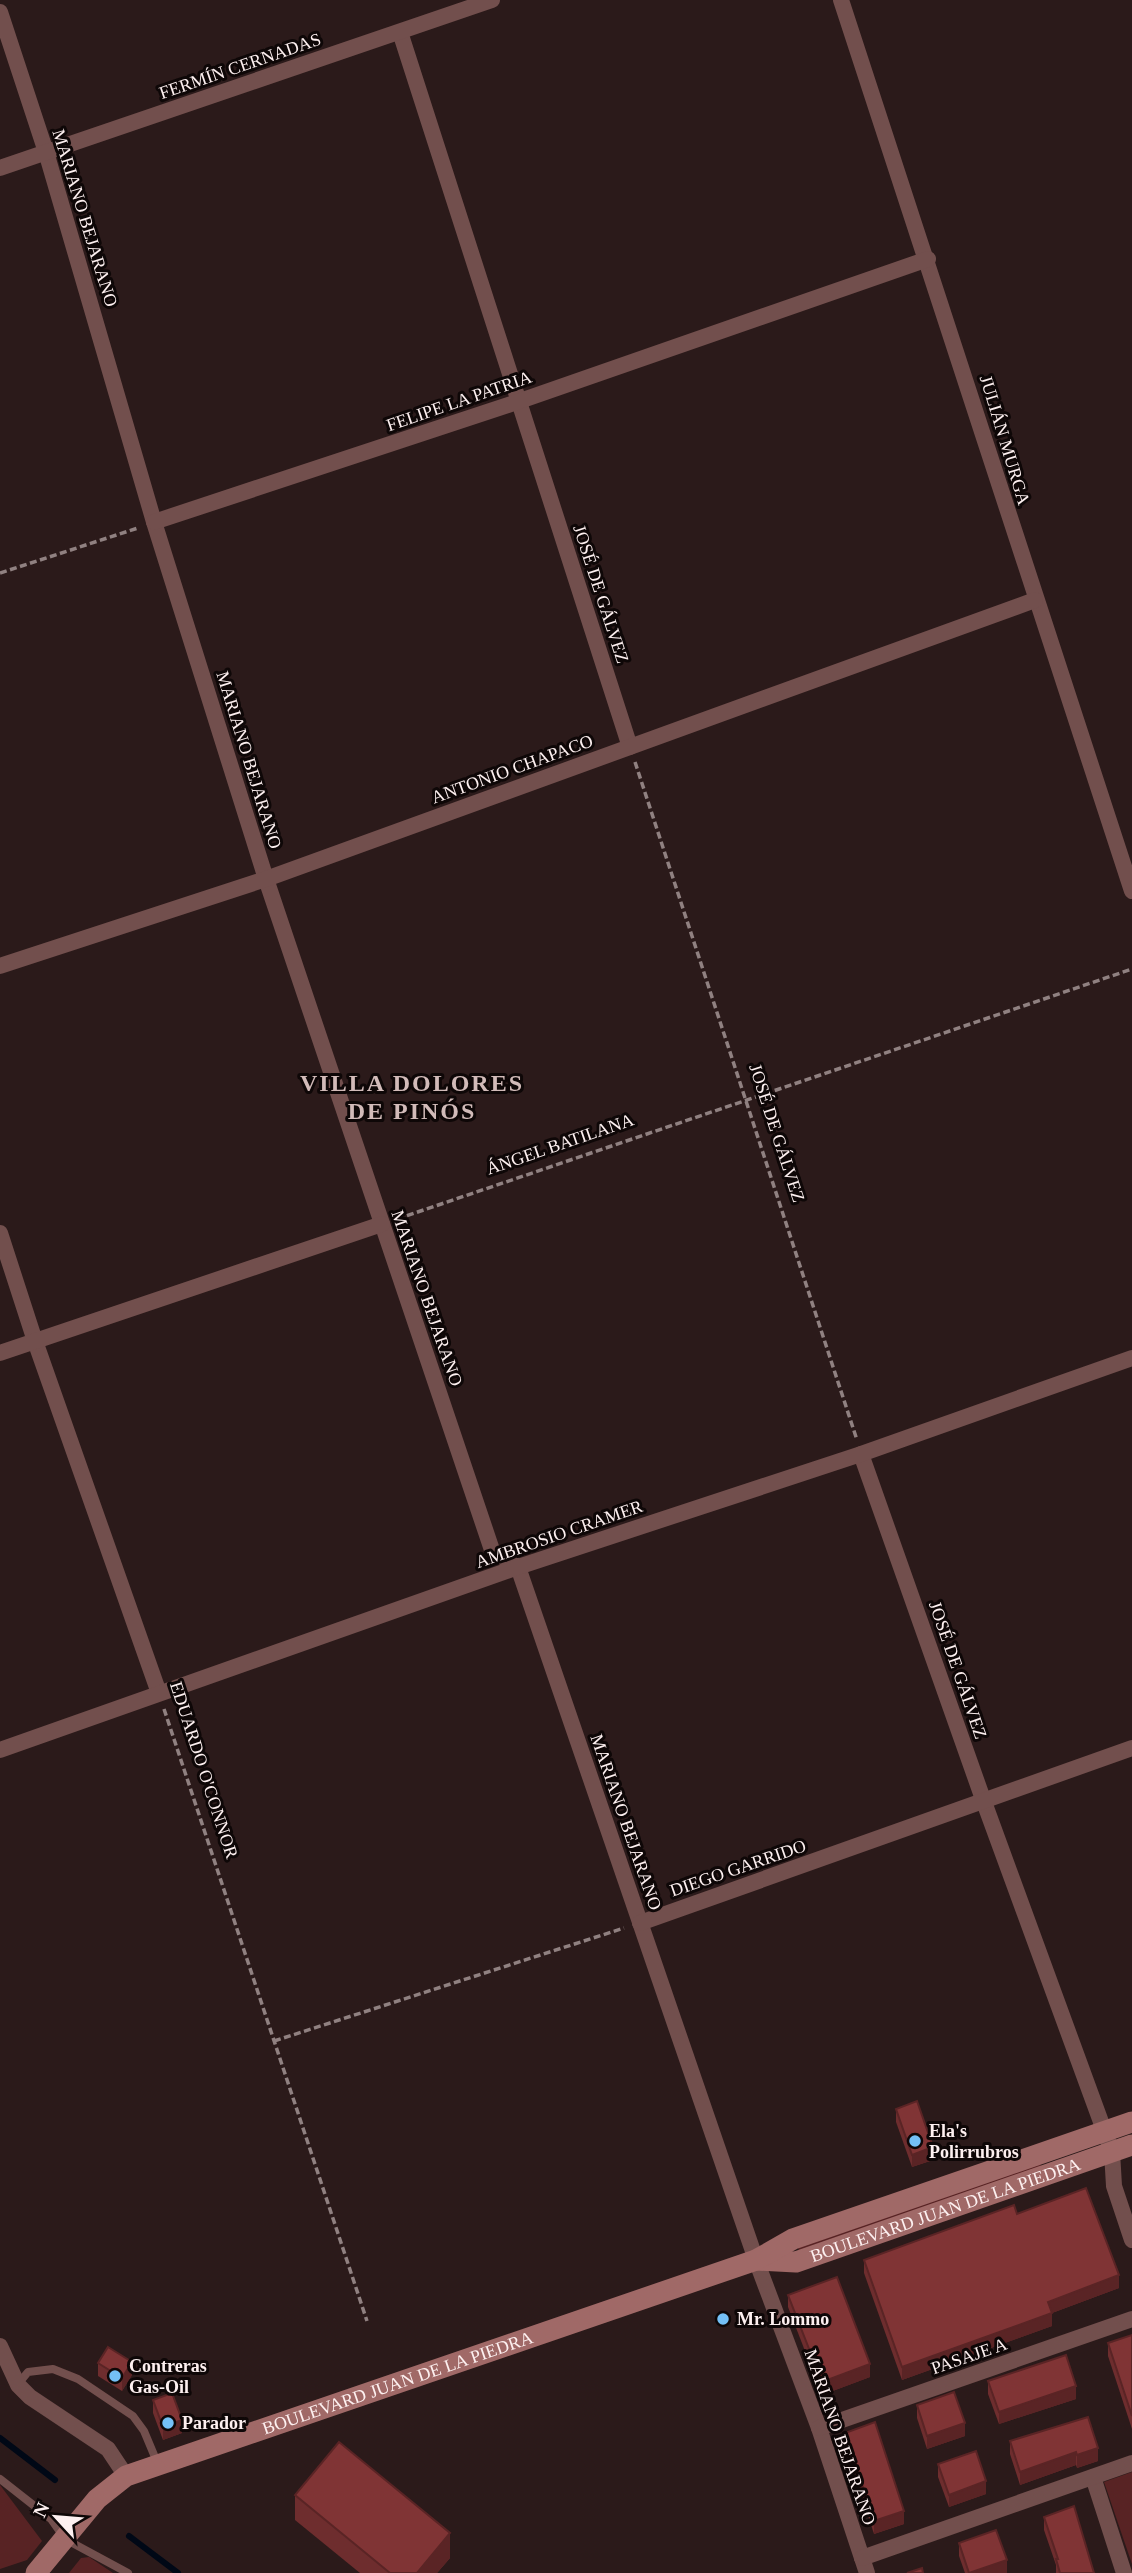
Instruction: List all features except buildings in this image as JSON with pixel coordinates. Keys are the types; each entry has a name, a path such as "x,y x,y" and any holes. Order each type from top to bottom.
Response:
{"main road":[{"name":"BOULEVARD JUAN DE LA PIEDRA","path":"36,2573 97,2499 126,2476 756,2260 793,2239 1132,2122"},
{"name":"BOULEVARD JUAN DE LA PIEDRA","path":"756,2260 796,2262 1132,2146"}],"street":[{"name":"FERMÍN CERNADAS","path":"0,168 492,0"},
{"name":"JULIÁN MURGA","path":"841,0 928,259 1035,600 1132,891"},
{"name":"MARIANO BEJARANO","path":"0,12 46,152 155,522 266,879 492,1550 518,1567 756,2260 819,2428 864,2565"},
{"name":"JOSÉ DE GÁLVEZ","path":"400,32 630,747"},
{"name":"FELIPE LA PATRIA","path":"155,522 928,259"},
{"name":"ANTONIO CHAPACO","path":"0,966 266,879 1035,600"},
{"path":"0,1353 382,1224"},
{"name":"EDUARDO O'CONNOR","path":"0,1233 35,1342 159,1693"},
{"name":"AMBROSIO CRAMER","path":"0,1750 518,1567 861,1454 1132,1358"},
{"name":"JOSÉ DE GÁLVEZ","path":"861,1454 1112,2152 1114,2186 1132,2240"},
{"name":"DIEGO GARRIDO","path":"639,1923 1132,1748"},
{"name":"PASAJE A","path":"819,2428 1132,2319"},
{"path":"0,2346 18,2385 30,2397 108,2449 126,2476"},
{"path":"864,2565 1132,2463"},
{"path":"1093,2477 1124,2573"}],"lane":[{"path":"18,2385 28,2372 53,2369 78,2379 133,2416 144,2431 158,2465"},
{"path":"0,2479 51,2519 65,2539 128,2573"}],"path":[{"path":"0,573 155,522"},
{"name":"JOSÉ DE GÁLVEZ","path":"630,747 861,1454"},
{"name":"ÁNGEL BATILANA","path":"382,1224 1132,969"},
{"name":"EDUARDO O'CONNOR","path":"159,1693 367,2322"},
{"path":"274,2041 639,1923"}],"shaded area":[{"path":"1040,2163 1041,2167 799,2251 798,2247"},
{"path":"1132,2472 1132,2564 1104,2482"},
{"path":"0,2485 42,2541 27,2560 0,2569"},
{"path":"89,2557 113,2573 69,2573 81,2558"}],"waterway":[{"path":"0,2438 55,2480"},
{"path":"129,2536 178,2573"}],"place":[{"name":"Ela's Polirrubros","path":"915,2141"},
{"name":"Mr. Lommo","path":"723,2319"},
{"name":"Contreras Gas-Oil","path":"115,2376"},
{"name":"Parador","path":"168,2423"}],"district":[{"name":"VILLA DOLORES DE PINÓS","path":"412,1097"}]}
